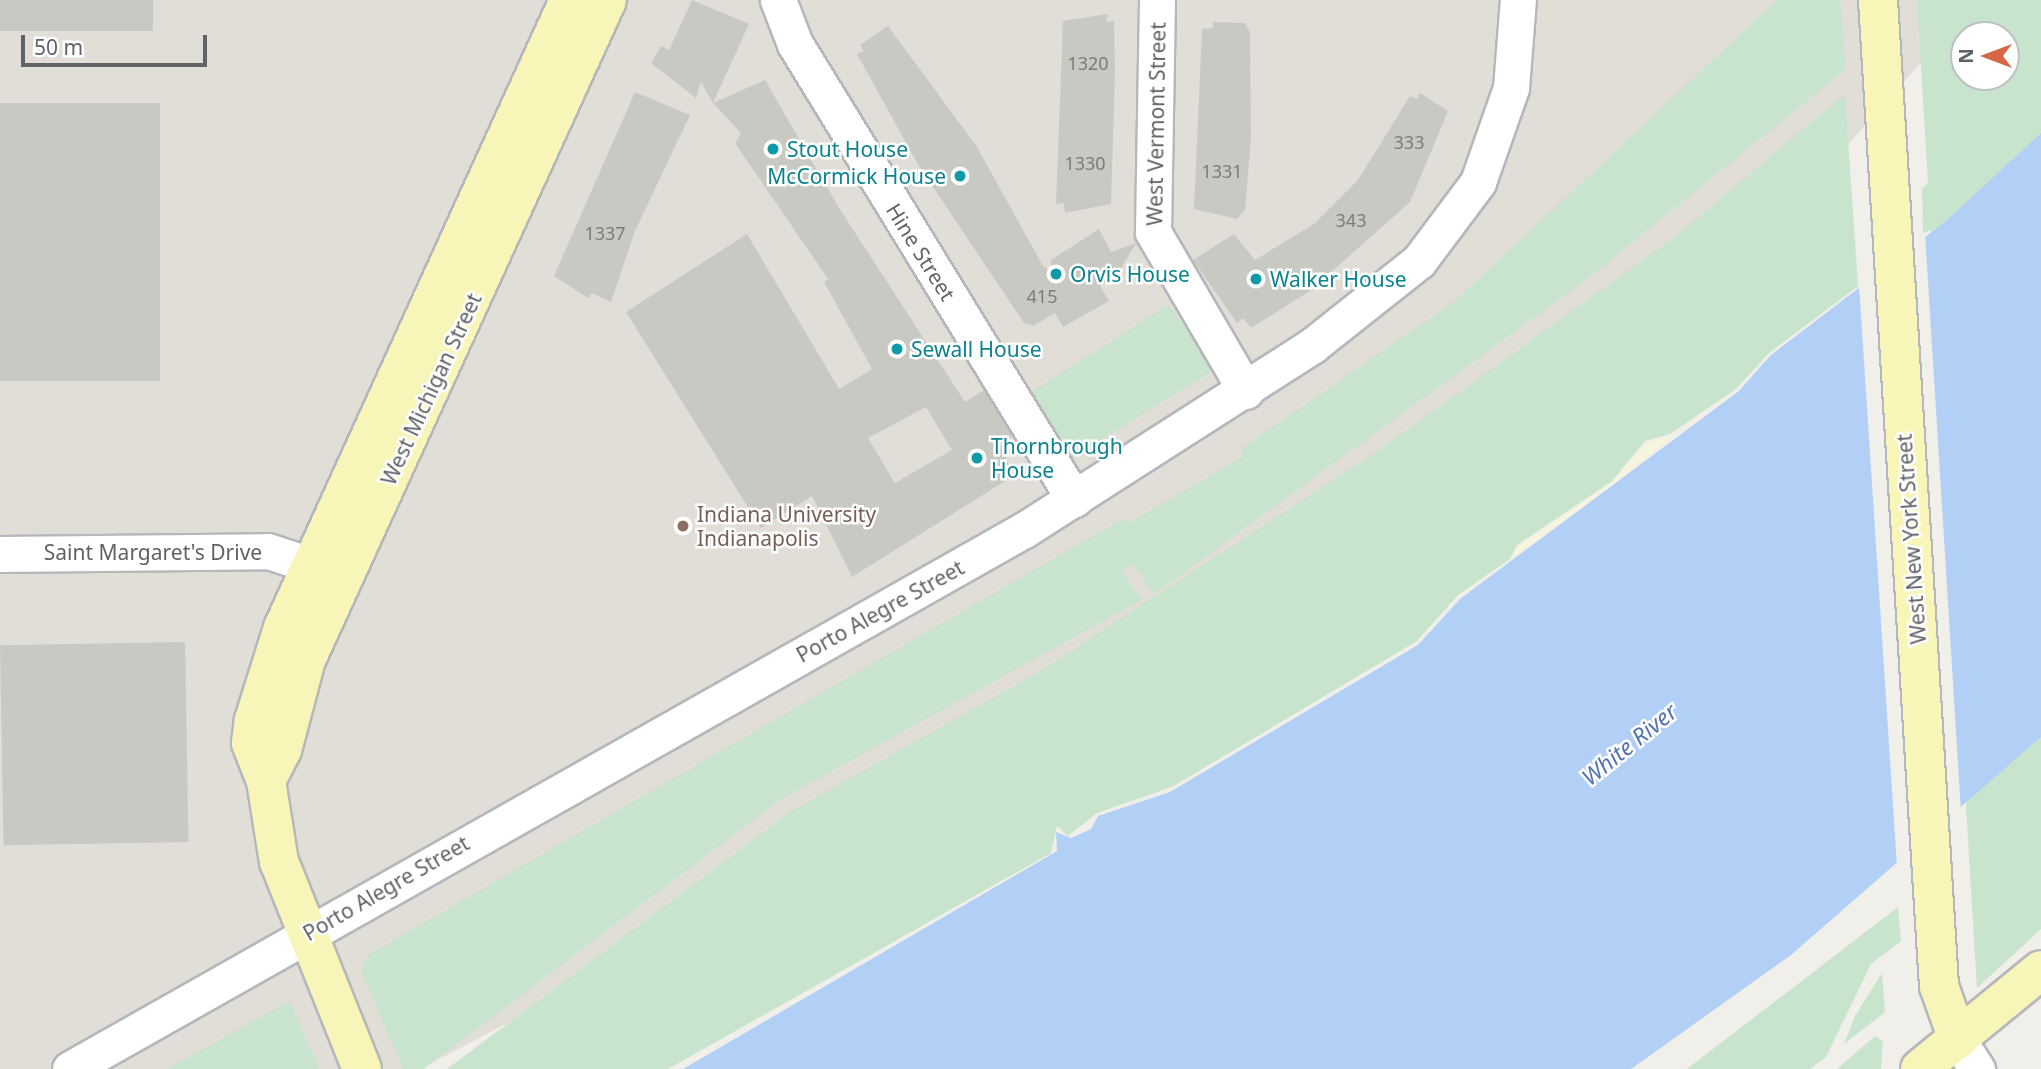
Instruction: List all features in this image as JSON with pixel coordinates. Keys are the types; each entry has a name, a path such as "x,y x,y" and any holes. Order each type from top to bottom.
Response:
{"main road":[{"name":"West Michigan Street","path":"328,570 569,0"},
{"name":"West Michigan Street","path":"362,1069 303,934 275,848 266,781 251,743 259,697 328,570 607,0"},
{"name":"West New York Street","path":"1878,0 1939,986 1967,1055"},
{"path":"1920,1069 1967,1055 2041,970"}],"street":[{"name":"Hine Street","path":"778,0 795,44 1074,499"},
{"name":"West Vermont Street","path":"1157,0 1153,232 1246,391"},
{"name":"Porto Alegre Street","path":"70,1069 303,934 1074,499 1246,391 1402,277 1451,224 1478,182 1502,124 1514,70 1518,0"},
{"name":"Saint Margaret's Drive","path":"0,554 268,551 328,570"}],"shaded area":[{"name":"Indiana University Indianapolis","path":"0,0 1977,0 1958,21 1950,21 1950,30 1713,296 1019,755 420,1069 0,1069"}],"green space":[{"path":"1777,0 1840,0 1846,69 1587,279 1154,594 1132,564 1122,572 1141,600 783,798 423,1069 403,1069 361,970 368,955 1124,518 1129,523 1244,456 1241,449 1456,300"},
{"path":"1917,0 2041,0 2041,929 1977,988 1931,230 1923,233 1922,189 1928,183"},
{"path":"1845,94 1858,286 1769,353 1736,389 1670,434 1645,441 1612,481 1517,545 1510,559 1458,595 1417,641 1172,787 1097,813 1068,836 1057,826 1051,853 668,1069 447,1069 790,812 1037,673 1375,453 1676,236"},
{"path":"1168,305 1217,368 1065,462 1030,399 1033,391"},
{"path":"1898,907 1901,941 1871,964 1826,1057 1810,1069 1687,1069"},
{"path":"1882,973 1885,1012 1844,1044 1855,1016"},
{"path":"289,1001 320,1069 168,1069"},
{"path":"1875,1036 1883,1041 1881,1069 1837,1069"}],"sand":[{"path":"1671,437 1615,483 1512,558 1517,547 1612,483 1647,443"}],"water":[{"name":"White River","path":"2041,133 2041,737 1791,955 1631,1069 683,1069 1057,851 1056,832 1071,838 1091,829 1098,816 1170,792 1418,645 1460,599 1739,391 1770,356 1946,221"}],"pier":[{"path":"1925,233 1961,812 1897,867 1859,285"}],"building":[{"path":"0,0 153,0 153,31 0,31"},
{"path":"692,0 749,24 713,103 701,82 696,98 651,63 661,46 669,50"},
{"path":"1108,14 1106,22 1114,21 1115,71 1111,204 1065,213 1064,203 1056,204 1063,21"},
{"path":"1213,22 1245,23 1250,32 1251,139 1245,210 1237,219 1194,209 1202,29 1213,28"},
{"path":"888,26 977,147 1043,266 1051,271 1051,260 1099,229 1111,252 1136,243 1115,279 1100,286 1109,301 1063,327 1055,313 1033,326 1024,323 919,166 857,54 864,51 860,45"},
{"path":"765,80 839,208 965,402 984,390 1012,436 1000,443 1013,476 852,577 812,496 761,528 626,312 747,234 839,389 872,369 824,282 828,279 735,143 741,133 713,103","holes":["926,407 952,450 895,483 868,438"]},
{"path":"635,92 690,115 635,231 611,302 592,293 588,298 554,276"},
{"path":"1420,93 1448,111 1410,202 1310,291 1251,328 1243,318 1237,323 1193,260 1234,234 1255,260 1314,224 1358,180 1410,96 1417,99"},
{"path":"0,103 160,103 160,381 0,381"},
{"path":"185,642 188,842 4,845 0,645"}],"place":[{"name":"Stout House","path":"773,149"},
{"name":"McCormick House","path":"960,176"},
{"name":"Orvis House","path":"1056,274"},
{"name":"Walker House","path":"1256,279"},
{"name":"Sewall House","path":"897,349"},
{"name":"Thornbrough House","path":"977,458"},
{"name":"Indiana University Indianapolis","path":"683,526"}]}
